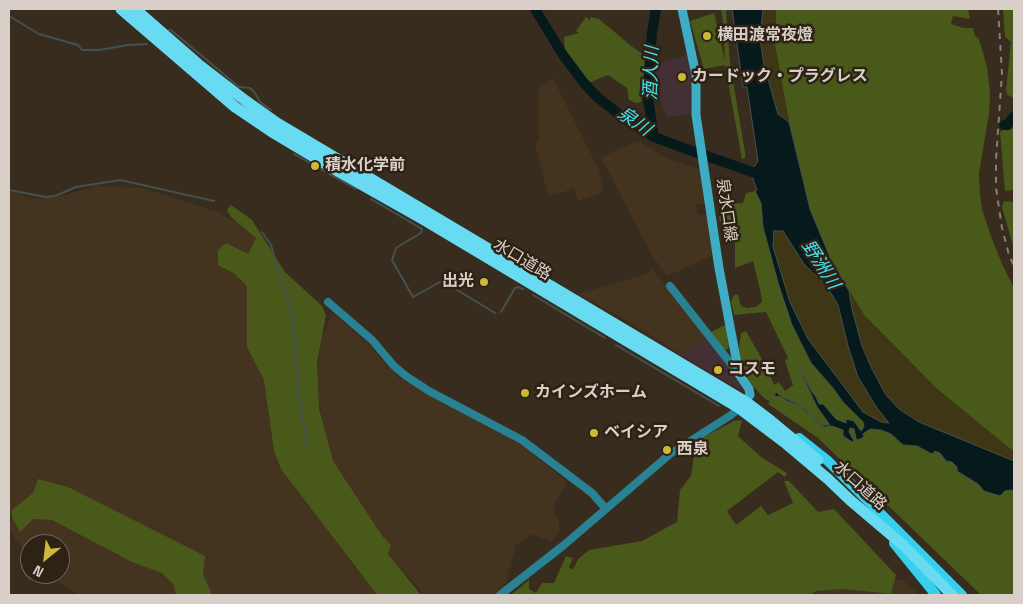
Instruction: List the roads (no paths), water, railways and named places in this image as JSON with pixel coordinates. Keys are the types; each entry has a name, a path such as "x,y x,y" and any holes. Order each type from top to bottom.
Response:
{"highway":[{"name":"水口道路","path":"121,9 236,107 272,132 771,420 847,487 903,545"},
{"name":"水口道路","path":"135,9 198,64 277,123 743,405 903,545 952,595"}],"main road":[{"name":"泉水口線","path":"682,9 696,75 696,115 719,268 739,374 749,389 750,395 743,405"},
{"path":"771,420 781,425 828,461 962,595"},
{"path":"870,516 871,520 902,552 936,595"}],"street":[{"path":"670,286 739,374"},
{"path":"328,302 372,340 394,366 406,376 429,391 522,440 592,493 606,509"},
{"path":"500,595 670,454 731,415 743,405"}],"water":[{"name":"野洲川","path":"732,9 763,9 760,39 764,65 778,114 789,122 810,209 831,260 849,291 862,346 872,369 886,395 899,409 919,422 1014,461 1014,491 1005,491 1000,496 984,491 978,484 957,471 957,467 952,462 946,461 940,453 935,451 932,454 917,446 903,445 891,434 881,430 870,429 863,434 864,437 858,440 856,439 854,429 850,428 849,432 854,441 852,442 843,436 843,430 832,426 822,426 800,406 779,396 775,397 776,392 782,397 800,405 822,425 830,425 817,407 797,364 819,404 823,404 836,419 846,423 846,419 854,421 861,431 864,427 863,422 843,402 811,363 792,325 763,227 761,203 755,191 757,190 752,176 748,175 748,170 755,166 758,161 747,87 743,87","holes":["774,231 783,231 804,264 824,283 838,305 858,377 877,408 889,423 881,422 863,412 808,339 790,302 773,247"]}],"waterway":[{"name":"泉川","path":"535,9 563,55 584,83 597,97 624,118 654,137 761,175"},
{"name":"酒人川","path":"654,137 648,99 648,85 656,9"},
{"path":"9,16 39,34 78,45 82,50 99,50 147,44"},
{"path":"169,30 239,87 250,88 260,102 271,110"},
{"path":"1004,125 1008,125 1014,116"},
{"path":"294,154 356,189"},
{"path":"9,190 46,197 55,196 76,187 120,180 214,201"},
{"path":"371,199 422,229 421,233 396,248 392,260 413,297 440,282 444,282 495,313"},
{"path":"262,232 271,245 293,317 299,399 308,447"},
{"path":"501,312 515,288 523,289"},
{"path":"533,295 605,338"},
{"path":"616,345 719,406"}],"railway":[{"path":"998,9 1002,73 996,188 1002,228 1014,266"}],"place":[{"name":"横田渡常夜燈","path":"707,36"},
{"name":"カードック・プラグレス","path":"682,77"},
{"name":"積水化学前","path":"315,166"},
{"name":"出光","path":"484,282"},
{"name":"コスモ","path":"718,370"},
{"name":"カインズホーム","path":"525,393"},
{"name":"ベイシア","path":"594,433"},
{"name":"西泉","path":"667,450"}]}
